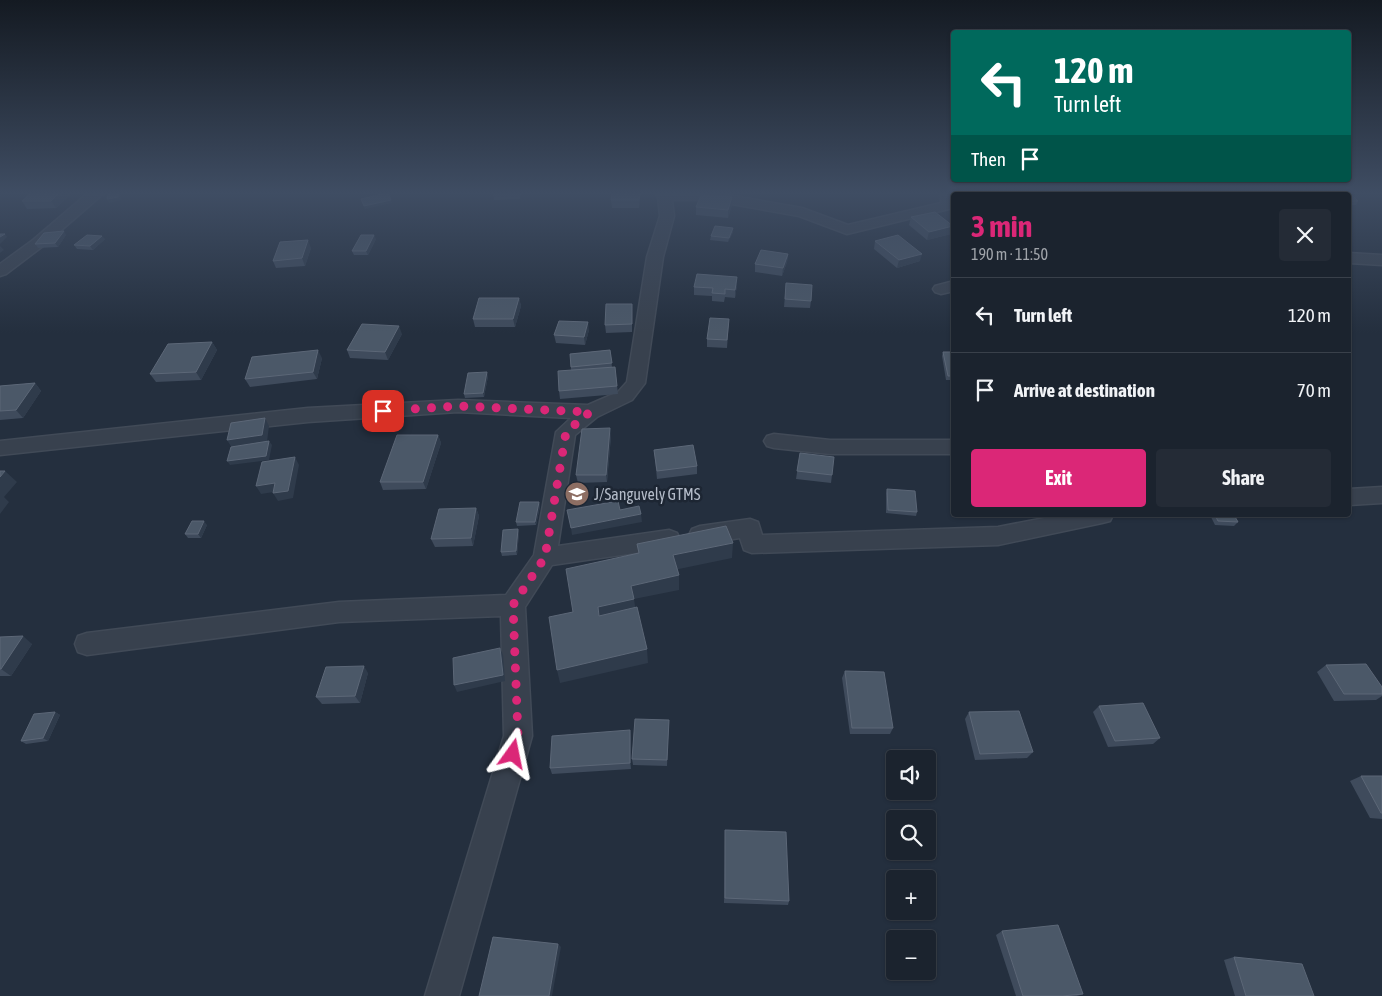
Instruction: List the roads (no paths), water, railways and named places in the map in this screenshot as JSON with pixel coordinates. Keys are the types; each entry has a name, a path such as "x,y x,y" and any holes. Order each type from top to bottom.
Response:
{"street":[{"path":"0,271 42,239"},
{"path":"442,996 518,736 513,605 545,557 566,432 590,412 625,396 636,383 655,257 661,239"},
{"path":"1351,258 1382,260"},
{"path":"0,448 308,415 458,406 590,412"},
{"path":"774,441 830,447 951,447"},
{"path":"1351,496 1382,495"},
{"path":"545,557 750,528 752,544 998,536 1092,517"},
{"path":"87,644 339,612 513,605"}],"place":[{"name":"J/Sanguvely GTMS","path":"577,494"}]}
